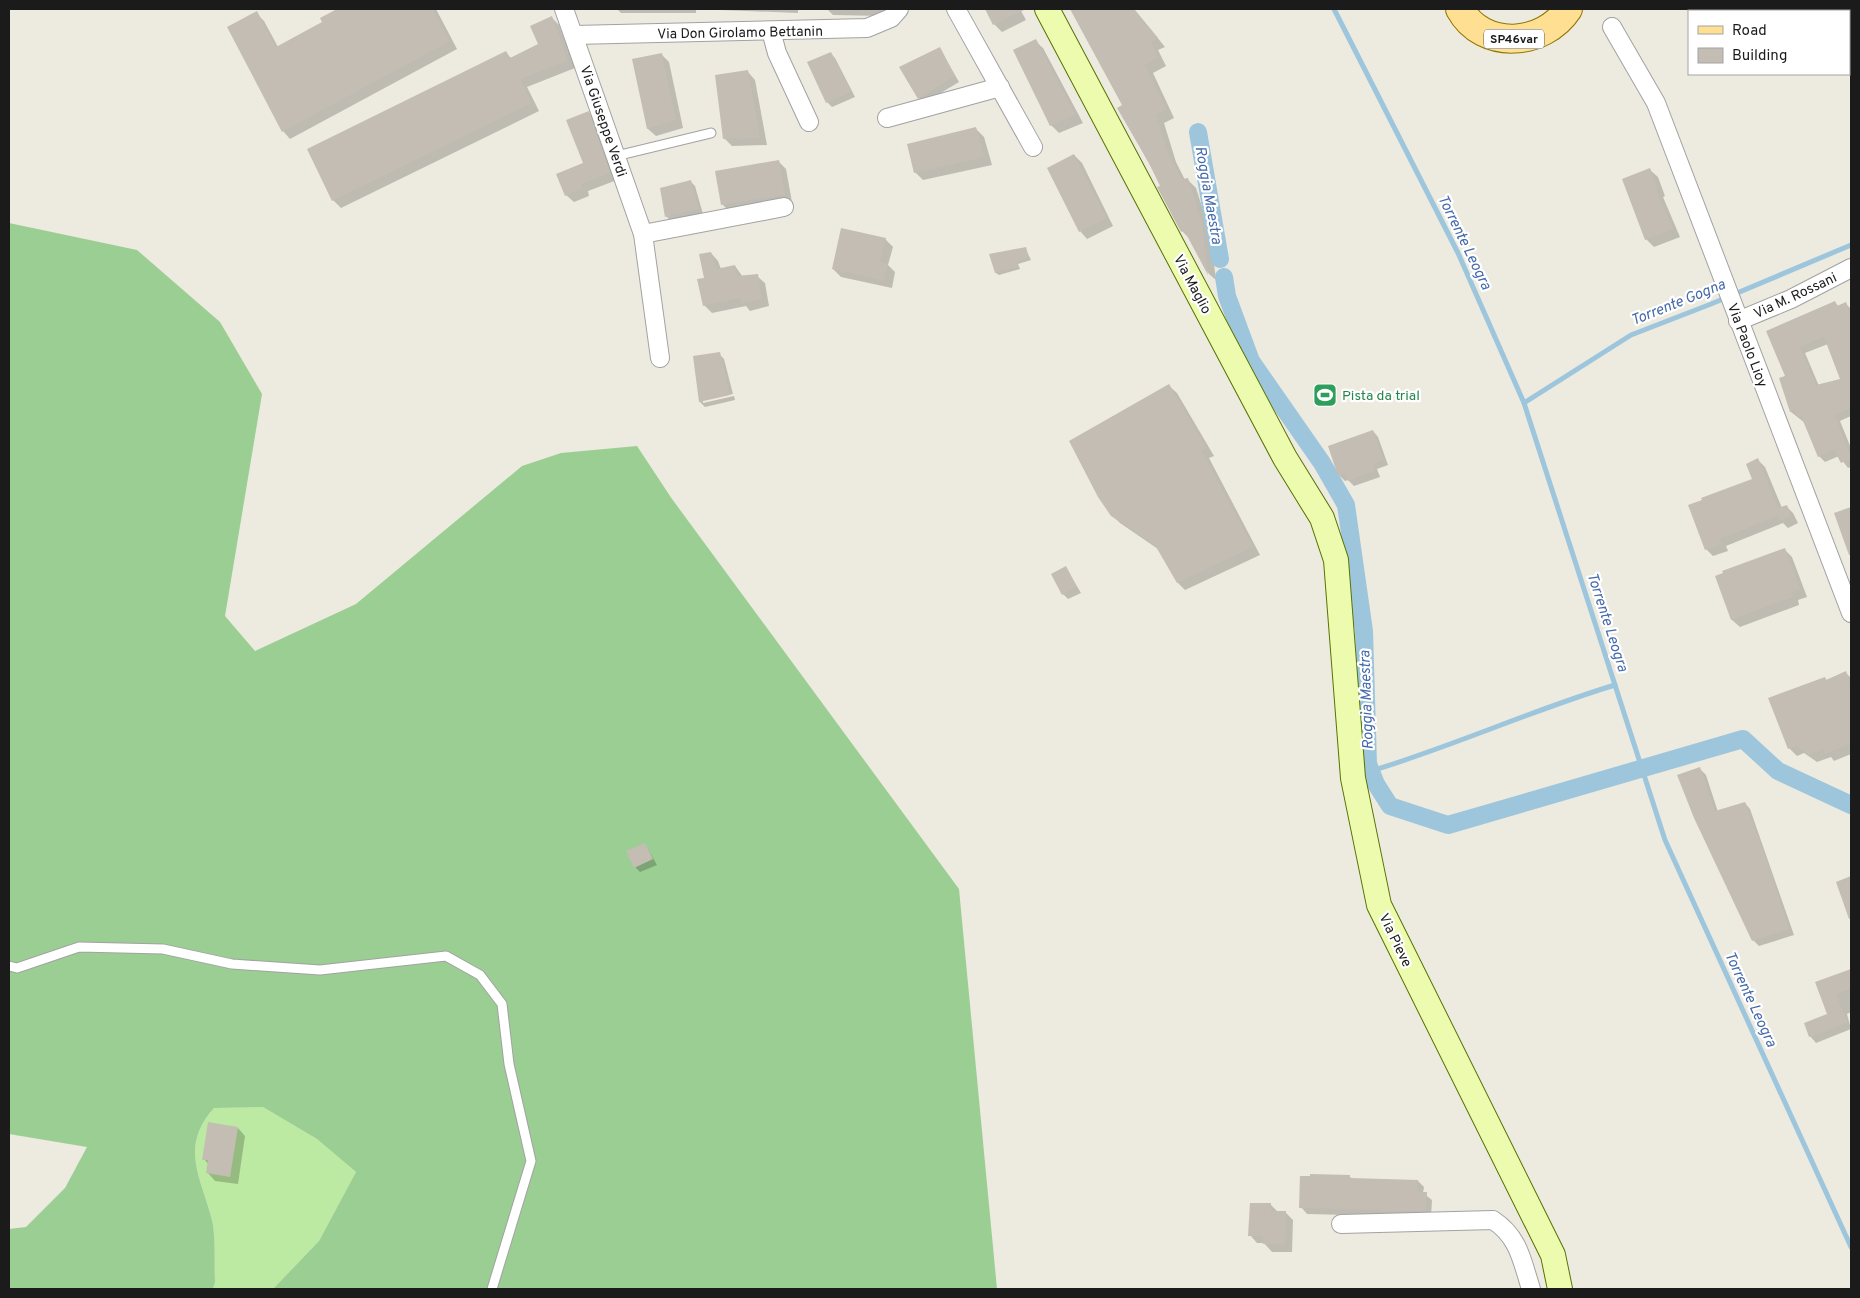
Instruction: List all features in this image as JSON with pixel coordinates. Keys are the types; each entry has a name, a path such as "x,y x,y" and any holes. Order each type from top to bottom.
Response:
{"main road":[{"name":"SP46var","path":"1460,9 1478,29 1497,37 1516,40 1536,36 1554,25 1568,9"}],"street":[{"name":"Via Giuseppe Verdi","path":"564,9 643,234 660,358"},
{"name":"Via Don Girolamo Bettanin","path":"574,35 867,28 891,18 899,9"},
{"path":"956,9 1033,147"},
{"name":"Via Maglio","path":"1047,9 1285,458 1322,518 1336,560"},
{"name":"Via Paolo Lioy","path":"1612,27 1656,103 1851,613"},
{"path":"771,31 777,53 809,122"},
{"path":"887,118 1000,87"},
{"path":"643,234 784,207"},
{"name":"Via M. Rossani","path":"1736,314 1791,299 1851,268"},
{"name":"Via Pieve","path":"1336,560 1353,778 1379,905 1553,1256 1560,1289"},
{"path":"1341,1224 1494,1220 1506,1228 1515,1241 1530,1289"}],"lane":[{"path":"616,156 711,134"},
{"path":"9,966 17,968 79,947 163,949 232,964 320,970 446,956 480,974 502,1004 509,1064 531,1161 519,1208 492,1289"}],"green space":[{"path":"9,223 137,250 220,322 262,394 225,616 255,651 356,604 522,466 561,453 637,446 672,499 959,889 997,1289 273,1289 319,1241 356,1172 317,1139 263,1107 214,1108 203,1122 197,1136 196,1162 212,1220 214,1235 215,1282 213,1289 9,1289 9,1229 26,1227 65,1188 87,1147 9,1134"},
{"path":"263,1107 317,1139 356,1172 319,1241 273,1289 213,1289 215,1282 214,1235 212,1220 196,1162 197,1136 203,1122 214,1108"}],"building":[{"path":"337,9 433,9 450,41 282,132 227,27 257,11 276,47 322,22 320,18"},
{"path":"985,9 1026,9 993,25"},
{"path":"1070,9 1134,9 1158,38 1151,42 1159,57 1145,65 1167,109 1156,115 1168,153 1182,179 1188,178 1202,223 1208,275 1184,230 1181,232 1157,187 1160,186 1149,163 1117,108 1122,105"},
{"path":"552,16 568,61 520,79 532,103 332,201 307,149 506,51 510,58 538,44 530,26"},
{"path":"1036,39 1076,115 1050,126 1013,50"},
{"path":"940,47 955,76 918,99 899,67"},
{"path":"831,52 851,92 826,103 807,62"},
{"path":"662,53 676,120 647,129 632,59"},
{"path":"748,70 760,138 723,139 715,75"},
{"path":"589,111 610,173 581,184 583,188 565,196 556,174 583,163 566,120"},
{"path":"976,127 985,157 914,173 907,144"},
{"path":"1074,154 1107,218 1079,232 1047,168"},
{"path":"779,160 785,195 721,205 715,171"},
{"path":"1650,168 1658,189 1656,189 1673,229 1645,240 1622,179"},
{"path":"691,180 699,209 665,217 660,188"},
{"path":"841,228 886,238 880,262 888,264 884,281 832,269"},
{"path":"1026,247 1029,258 1017,262 1018,267 995,273 989,254"},
{"path":"711,252 716,269 735,265 737,276 758,274 762,299 742,304 740,298 703,306 697,279 704,278 699,254"},
{"path":"1835,301 1837,306 1846,302 1851,315 1851,408 1835,415 1851,458 1841,463 1834,450 1818,457 1801,416 1798,418 1795,410 1790,412 1779,378 1785,376 1766,331","holes":["1824,337 1840,379 1816,385 1800,347"]},
{"path":"720,352 730,395 699,402 693,356"},
{"path":"1169,384 1207,448 1202,451 1253,547 1177,583 1155,545 1111,516 1098,497 1069,441"},
{"path":"1373,430 1384,460 1373,464 1375,471 1348,481 1345,474 1338,476 1328,446"},
{"path":"1758,458 1778,508 1787,505 1791,516 1780,521 1778,516 1720,539 1722,544 1705,550 1688,505 1702,500 1701,498 1752,479 1746,464"},
{"path":"1851,507 1851,555 1849,555 1834,513"},
{"path":"1785,548 1800,589 1791,593 1793,597 1731,620 1715,576 1723,573 1722,571"},
{"path":"1066,566 1077,587 1062,595 1051,574"},
{"path":"1846,671 1851,686 1851,743 1825,754 1824,749 1809,755 1796,746 1788,749 1768,698 1825,677 1826,680"},
{"path":"1700,767 1715,811 1745,802 1770,869 1789,929 1752,941 1694,818 1677,775"},
{"path":"645,843 653,859 634,868 626,851"},
{"path":"1851,876 1851,918 1849,919 1836,882"},
{"path":"1851,969 1851,989 1836,994 1848,1023 1809,1037 1804,1023 1827,1014 1815,982"},
{"path":"208,1122 238,1127 230,1177 206,1173 208,1160 202,1160"},
{"path":"1310,1174 1350,1175 1350,1178 1418,1180 1417,1192 1427,1192 1426,1211 1381,1212 1381,1210 1299,1208 1300,1176 1310,1176"},
{"path":"1250,1203 1271,1203 1271,1211 1286,1211 1285,1245 1263,1244 1263,1236 1248,1236"}],"waterway":[{"name":"Torrente Leogra","path":"1334,9 1458,253 1524,403 1665,840 1851,1247"},
{"name":"Roggia Maestra","path":"1198,132 1220,259"},
{"name":"Torrente Gogna","path":"1524,403 1631,335 1711,304 1851,245"},
{"name":"Roggia Maestra","path":"1224,277 1227,296 1251,361 1322,463 1346,505 1364,631 1368,764 1376,784 1390,806 1448,825 1743,739 1778,771 1851,805"},
{"path":"1371,771 1615,685"}],"place":[{"name":"Pista da trial","path":"1325,395"}]}
